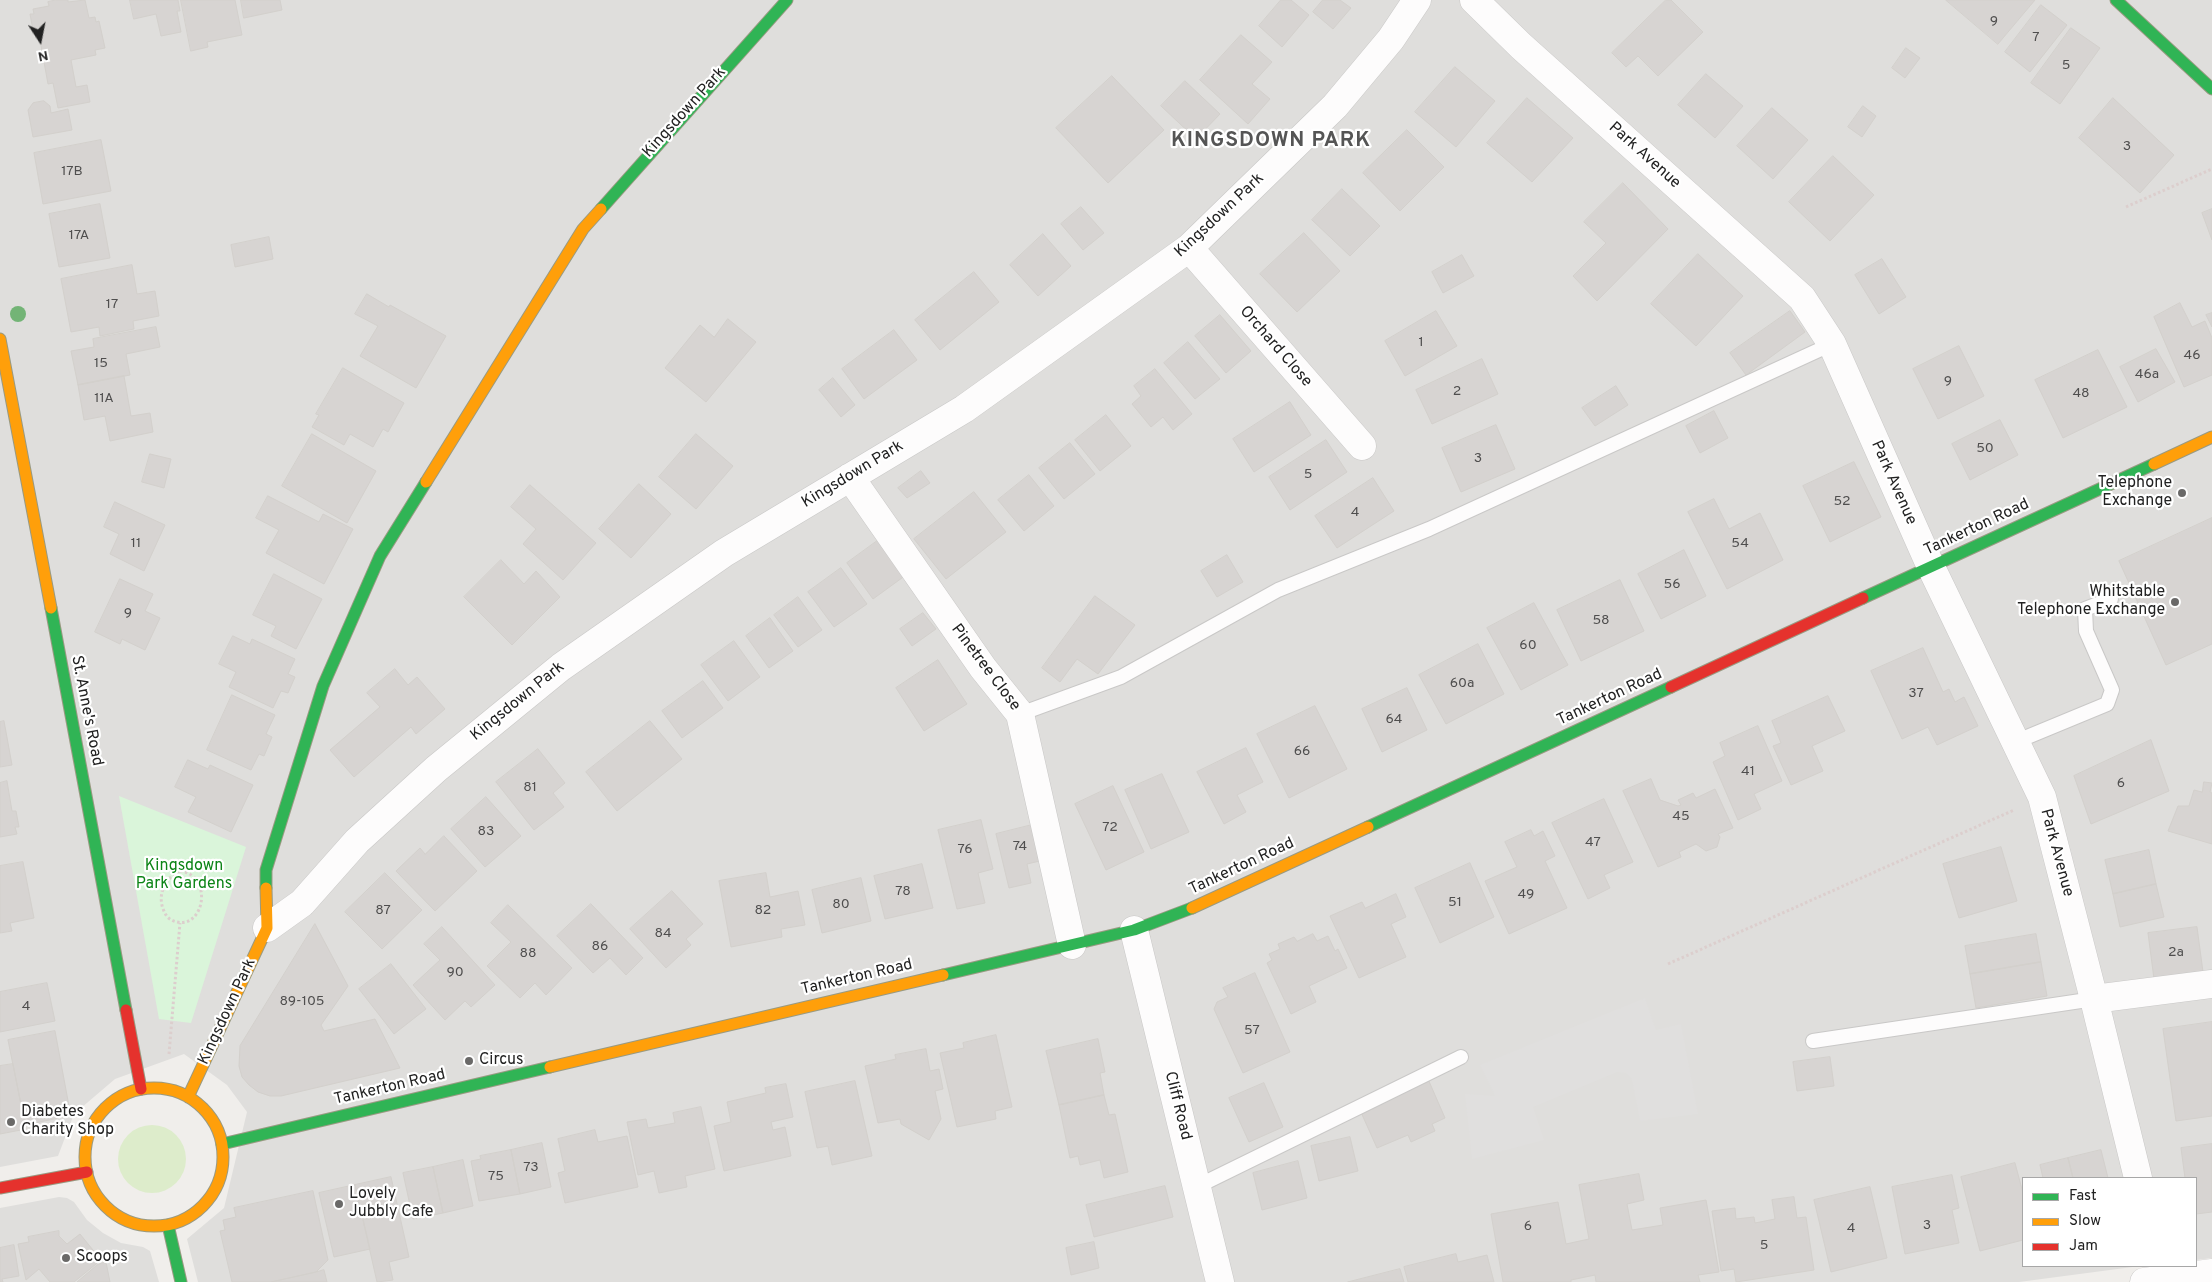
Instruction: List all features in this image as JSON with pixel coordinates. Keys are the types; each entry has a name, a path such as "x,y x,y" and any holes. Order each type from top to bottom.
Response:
{"main road":[{"name":"Kingsdown Park","path":"188,1097 267,928 266,870 323,686 380,556 583,229 787,0"},
{"path":"2116,0 2212,89"},
{"name":"St. Anne's Road","path":"0,339 140,1089"},
{"name":"Tankerton Road","path":"222,1144 1134,930 1186,911 2212,437"},
{"path":"140,1089 166,1089 188,1097 210,1117 218,1130 222,1144 223,1160 216,1190 195,1213 182,1221 168,1225 150,1226 133,1223 117,1216 104,1205 94,1192 87,1172 84,1157 87,1138 95,1121 107,1106 122,1095 140,1089"},
{"path":"0,1188 87,1172"},
{"path":"168,1225 181,1282"}],"street":[{"name":"Kingsdown Park","path":"267,928 302,902 357,841 436,769 561,667 724,552 964,409 1189,248 1335,106 1391,38 1416,0"},
{"name":"Park Avenue","path":"1474,0 1521,46 1802,298 1832,344 1931,568 2042,797 2138,1177"},
{"name":"Orchard Close","path":"1189,248 1362,446"},
{"name":"Pinetree Close","path":"850,477 983,668 1020,714 1072,945"},
{"name":"Cliff Road","path":"1134,930 1220,1282"},
{"path":"2094,999 2212,984"},
{"path":"2155,1276 2212,1273"}],"lane":[{"path":"1020,714 1121,677 1278,590 1429,529 1832,344"},
{"path":"2015,742 2107,704 2112,690 2086,631 2085,609 2111,599"},
{"path":"1813,1041 2094,999"},
{"path":"1196,1187 1461,1057"}],"path":[{"path":"2126,207 2212,168"},
{"path":"1668,964 2042,797"},
{"path":"180,871 188,872 195,877 199,883 202,898 200,908 190,921 180,923 171,920 166,915 161,897 166,881 172,874 180,871"},
{"path":"166,1089 180,923"}],"shaded area":[{"path":"0,0 2212,0 2212,1258 2197,1260 2197,1177 2022,1177 2022,1267 2132,1267 2019,1282 198,1282 187,1239 224,1208 247,1112 227,1085 184,1054 115,1079 74,1114 58,1156 0,1167"},
{"path":"1645,998 1656,1030 1681,1024 1698,1114 1640,1121 1632,1080 1626,1073 1617,1072 1533,1107 1544,1140 1472,1159 1465,1094 1495,1096 1480,1065"},
{"path":"59,1197 67,1198 74,1202 87,1220 103,1233 121,1243 143,1247 150,1251 159,1282 0,1282 0,1208"}],"green space":[{"name":"Kingsdown Park Gardens","path":"119,796 246,847 191,1023 159,1019"},
{"path":"145,1125 159,1125 171,1130 181,1140 186,1152 186,1166 181,1178 171,1188 159,1193 145,1193 133,1188 123,1178 118,1166 118,1152 123,1140 133,1130"}],"building":[{"path":"68,0 68,2 85,0 89,18 95,17 96,22 99,21 105,48 95,50 96,55 71,60 76,87 87,85 90,102 58,108 53,83 48,84 38,29 33,30 30,14 34,14 33,9 49,6 48,2"},
{"path":"130,0 178,0 180,11 177,11 181,32 161,36 156,14 134,19"},
{"path":"181,0 235,0 242,35 207,42 208,47 191,51"},
{"path":"241,0 280,0 282,10 244,18"},
{"path":"1281,0 1291,0 1309,15 1282,47 1259,26"},
{"path":"1323,0 1340,0 1351,8 1333,29 1313,12"},
{"path":"1666,0 1671,0 1703,32 1658,76 1638,56 1626,67 1612,53"},
{"path":"1946,0 2035,0 1998,44"},
{"path":"2041,5 2067,25 2030,72 2005,52"},
{"path":"2071,28 2100,48 2060,104 2031,83"},
{"path":"1241,35 1272,62 1252,84 1270,99 1248,124 1200,80"},
{"path":"1906,48 1920,58 1905,78 1892,68"},
{"path":"1455,67 1495,101 1456,147 1415,112"},
{"path":"1706,74 1743,106 1715,138 1678,105"},
{"path":"1112,76 1164,130 1108,183 1056,128"},
{"path":"1185,81 1220,114 1196,139 1161,106"},
{"path":"1527,98 1573,138 1532,182 1487,143"},
{"path":"2113,98 2174,155 2140,193 2079,138"},
{"path":"44,101 50,106 51,113 68,109 72,130 33,137 28,110 33,103"},
{"path":"1863,106 1876,116 1862,137 1848,127"},
{"path":"1772,108 1808,140 1773,179 1737,146"},
{"path":"1407,130 1444,167 1400,211 1363,173"},
{"path":"101,140 111,191 43,204 34,153"},
{"path":"1833,156 1874,195 1830,241 1789,202"},
{"path":"1623,183 1668,229 1597,301 1573,276 1606,243 1584,222"},
{"path":"1342,189 1380,226 1350,256 1312,220"},
{"path":"100,204 110,258 59,267 49,214"},
{"path":"1081,207 1104,233 1083,250 1061,224"},
{"path":"2212,209 2212,240 2202,213"},
{"path":"1304,233 1340,271 1297,312 1260,274"},
{"path":"1043,234 1071,266 1038,296 1010,265"},
{"path":"269,237 273,259 235,267 231,245"},
{"path":"1698,254 1743,296 1696,346 1651,304"},
{"path":"1462,255 1474,276 1443,293 1432,272"},
{"path":"1882,259 1906,297 1879,314 1855,275"},
{"path":"132,265 137,294 155,291 159,316 133,321 134,329 100,336 99,327 71,332 61,279"},
{"path":"974,272 999,302 940,350 915,320"},
{"path":"367,294 446,336 416,388 360,356 378,326 355,314"},
{"path":"2180,303 2192,327 2205,321 2212,338 2212,375 2184,387 2154,317"},
{"path":"1436,311 1457,346 1405,376 1385,341"},
{"path":"1790,311 1805,332 1746,375 1730,353"},
{"path":"2212,313 2212,327 2206,315"},
{"path":"1220,315 1251,351 1226,373 1195,336"},
{"path":"728,319 756,342 706,402 665,368 700,325 714,337"},
{"path":"156,327 160,347 126,354 130,375 78,385 71,351 94,347 93,339"},
{"path":"894,330 917,360 864,399 842,369"},
{"path":"1188,342 1220,379 1195,399 1164,363"},
{"path":"1959,346 1984,396 1938,419 1913,369"},
{"path":"2156,349 2175,382 2138,402 2120,367"},
{"path":"2098,350 2127,407 2063,438 2035,380"},
{"path":"1482,359 1498,394 1432,424 1416,390"},
{"path":"343,368 404,403 388,432 383,429 373,447 350,434 344,445 312,427 319,415 316,414"},
{"path":"1155,369 1192,414 1173,430 1163,417 1151,427 1132,404 1141,396 1134,386"},
{"path":"124,376 131,416 150,413 153,432 110,441 105,416 84,420 78,385"},
{"path":"833,378 855,405 841,417 819,390"},
{"path":"1616,386 1628,405 1595,426 1582,408"},
{"path":"1290,402 1311,435 1254,472 1233,439"},
{"path":"1714,411 1728,438 1700,453 1686,426"},
{"path":"1106,415 1131,446 1100,471 1075,440"},
{"path":"2000,420 2018,455 1970,480 1952,444"},
{"path":"1496,425 1515,469 1461,492 1442,448"},
{"path":"312,434 376,471 347,523 282,486"},
{"path":"696,434 733,466 696,509 659,477"},
{"path":"1326,440 1347,472 1290,510 1269,477"},
{"path":"1070,443 1095,474 1064,499 1039,468"},
{"path":"150,454 171,459 164,488 142,482"},
{"path":"1854,462 1881,517 1830,542 1803,486"},
{"path":"921,471 930,483 907,498 898,488"},
{"path":"1029,475 1054,506 1024,531 998,500"},
{"path":"1373,478 1394,511 1337,548 1315,516"},
{"path":"639,484 671,514 631,558 599,529"},
{"path":"530,485 596,543 563,580 523,544 536,529 511,507"},
{"path":"974,492 1006,532 946,579 914,539"},
{"path":"268,496 319,522 323,514 353,529 324,584 266,553 279,530 256,518"},
{"path":"1714,499 1729,529 1760,513 1783,560 1727,589 1688,512"},
{"path":"115,502 165,525 144,571 110,554 119,534 104,527"},
{"name":"Whitstable Telephone Exchange","path":"2212,518 2212,644 2166,665 2119,561"},
{"path":"880,539 906,575 873,599 847,563"},
{"path":"1684,550 1706,596 1661,619 1638,574"},
{"path":"1227,555 1243,582 1217,597 1201,571"},
{"path":"501,560 524,584 536,571 560,597 512,645 464,597"},
{"path":"841,568 867,604 834,627 808,592"},
{"path":"274,574 322,599 296,649 271,636 276,626 253,615"},
{"path":"120,579 153,594 145,611 160,618 145,650 122,639 120,644 95,632"},
{"path":"1620,580 1644,631 1581,661 1557,610"},
{"path":"1095,596 1135,625 1098,674 1077,659 1060,682 1042,668"},
{"path":"798,597 822,630 798,647 774,615"},
{"path":"1534,603 1568,665 1521,690 1487,628"},
{"path":"923,613 936,629 912,646 900,629"},
{"path":"770,618 793,651 769,668 746,636"},
{"path":"233,636 250,644 252,639 295,659 288,674 295,677 288,693 281,691 273,708 229,687 236,672 219,664"},
{"path":"734,641 760,677 728,701 701,665"},
{"path":"1478,644 1504,694 1446,724 1419,675"},
{"path":"1923,648 1943,692 1949,689 1955,702 1964,697 1978,726 1937,745 1928,727 1902,739 1871,671"},
{"path":"938,660 967,704 924,731 896,688"},
{"path":"395,669 408,685 417,677 445,709 416,734 411,727 354,777 330,750 380,707 367,693"},
{"path":"703,681 723,708 682,738 662,711"},
{"path":"1407,688 1427,730 1382,752 1362,709"},
{"path":"232,695 275,715 266,734 272,737 264,756 259,754 251,770 207,750"},
{"path":"1828,696 1845,731 1812,746 1823,771 1791,785 1773,746 1781,743 1772,721"},
{"path":"1315,706 1347,769 1289,798 1257,734"},
{"path":"4,721 12,765 0,767 0,722"},
{"path":"650,721 682,759 617,811 586,772"},
{"path":"1758,726 1782,781 1754,794 1761,809 1738,820 1713,762 1725,756 1720,743"},
{"path":"2151,740 2169,791 2091,824 2074,776"},
{"path":"1246,748 1263,782 1237,795 1246,812 1224,824 1197,772"},
{"path":"538,749 565,783 553,793 564,807 534,830 496,782"},
{"path":"188,760 208,769 210,765 253,785 231,832 188,812 196,797 175,787"},
{"path":"1162,774 1189,832 1151,849 1125,790"},
{"path":"1651,779 1660,800 1678,806 1681,805 1678,800 1693,793 1696,798 1715,789 1733,828 1718,834 1720,837 1717,847 1706,851 1696,844 1679,852 1681,857 1658,867 1623,791"},
{"path":"7,781 12,811 16,811 19,827 15,827 17,834 0,837 0,783"},
{"path":"2204,782 2212,783 2210,792 2212,793 2212,844 2168,831 2178,806 2189,806 2194,790 2202,792"},
{"path":"1113,786 1144,852 1106,870 1075,804"},
{"path":"486,797 521,836 485,867 451,829"},
{"path":"1604,799 1633,862 1604,875 1610,888 1588,899 1552,823"},
{"path":"981,820 993,869 978,873 985,903 957,909 938,830"},
{"path":"1036,824 1044,860 1027,864 1031,883 1009,888 996,834"},
{"path":"1531,830 1534,836 1543,831 1555,856 1545,861 1567,908 1509,934 1485,881 1517,867 1505,842"},
{"path":"444,836 477,871 435,911 396,871 420,848 425,854"},
{"path":"2001,847 2017,901 1959,918 1943,864"},
{"path":"2149,850 2156,884 2113,894 2105,860"},
{"path":"23,862 34,918 10,923 12,931 0,933 0,866"},
{"path":"1470,863 1494,917 1440,943 1415,888"},
{"path":"922,864 933,908 885,919 874,876"},
{"path":"385,873 422,910 382,949 345,912"},
{"path":"766,873 770,897 798,891 805,925 781,929 782,937 731,947 719,881"},
{"path":"861,878 871,921 822,933 812,890"},
{"path":"2156,884 2164,917 2120,927 2113,894"},
{"path":"672,891 703,924 686,939 691,945 666,968 630,929"},
{"path":"1396,894 1406,917 1391,924 1406,957 1359,978 1330,916 1362,902 1365,908"},
{"path":"591,904 643,958 626,975 610,958 593,973 557,936"},
{"path":"508,905 572,968 546,995 535,983 520,998 487,966 511,942 491,923"},
{"path":"315,924 348,986 321,1025 324,1031 375,1019 400,1068 281,1096 270,1096 258,1092 242,1077 239,1066 240,1046"},
{"path":"442,927 495,985 471,1007 465,1001 445,1020 413,985 440,960 424,944"},
{"path":"2197,927 2203,972 2154,979 2148,933"},
{"path":"1313,934 1317,941 1328,936 1335,951 1338,949 1347,968 1309,986 1316,1002 1291,1014 1267,963 1272,960 1269,954 1280,949 1278,944 1294,937 1297,941"},
{"path":"2036,934 2041,962 1970,974 1965,946"},
{"path":"2041,962 2047,996 1976,1008 1970,974"},
{"path":"391,964 426,1009 394,1034 359,989"},
{"path":"1255,973 1290,1052 1243,1073 1214,1009 1217,1002 1228,997 1223,988"},
{"path":"47,983 55,1021 0,1032 0,992"},
{"path":"2212,1022 2212,1116 2176,1121 2163,1029"},
{"path":"55,1031 69,1106 59,1118 25,1125 8,1040"},
{"path":"996,1035 1012,1107 995,1111 996,1119 957,1127 940,1053 964,1048 963,1043"},
{"path":"1098,1039 1105,1072 1100,1073 1104,1095 1059,1105 1046,1051"},
{"path":"926,1049 930,1071 939,1069 943,1089 935,1091 941,1119 929,1140 901,1124 900,1119 878,1123 865,1066 896,1059 895,1055"},
{"path":"1830,1057 1834,1086 1797,1091 1793,1062"},
{"path":"13,1064 26,1129 0,1134 0,1066"},
{"path":"1428,1079 1445,1118 1432,1124 1435,1131 1411,1142 1408,1135 1377,1148 1360,1110"},
{"path":"855,1081 872,1156 832,1165 828,1146 817,1148 805,1092"},
{"path":"1264,1083 1283,1127 1249,1142 1229,1098"},
{"path":"786,1084 793,1117 771,1122 773,1130 785,1127 791,1156 724,1171 714,1126 731,1122 727,1102 766,1093 765,1088"},
{"path":"1104,1095 1109,1115 1115,1114 1128,1172 1104,1178 1100,1160 1080,1165 1078,1156 1070,1158 1059,1105"},
{"path":"701,1107 715,1169 685,1176 687,1187 659,1193 654,1171 638,1175 627,1122 646,1119 648,1128 675,1123 673,1113"},
{"path":"595,1130 598,1142 627,1136 638,1187 565,1203 558,1173 565,1171 558,1139"},
{"path":"1350,1137 1358,1171 1319,1181 1311,1146"},
{"path":"542,1143 551,1187 520,1194 511,1150"},
{"path":"2212,1144 2212,1212 2197,1214 2197,1177 2185,1177 2181,1148"},
{"path":"511,1150 520,1194 479,1201 471,1161 481,1159 480,1156"},
{"path":"2101,1150 2108,1177 2073,1177 2068,1158"},
{"path":"2068,1158 2073,1177 2043,1177 2040,1165"},
{"path":"463,1160 473,1206 443,1213 433,1167"},
{"path":"1298,1161 1307,1198 1262,1210 1253,1173"},
{"path":"2015,1163 2022,1189 2022,1240 1980,1251 1961,1177"},
{"path":"433,1167 443,1213 413,1219 403,1173"},
{"path":"1639,1174 1644,1200 1627,1204 1632,1230 1663,1225 1660,1208 1706,1200 1719,1272 1698,1275 1700,1282 1596,1282 1595,1275 1571,1280 1571,1282 1503,1282 1491,1214 1558,1202 1566,1244 1589,1239 1579,1185"},
{"path":"1952,1175 1959,1208 1952,1210 1959,1243 1905,1254 1892,1187"},
{"path":"391,1177 409,1257 389,1262 393,1280 377,1282 355,1185"},
{"path":"355,1185 370,1249 334,1257 319,1193"},
{"path":"1165,1186 1173,1217 1094,1237 1086,1205"},
{"path":"1870,1187 1887,1258 1831,1272 1814,1200"},
{"path":"313,1191 328,1260 316,1272 271,1282 232,1282 220,1231 225,1230 223,1220 236,1217 234,1208"},
{"path":"1794,1197 1797,1218 1806,1217 1814,1270 1736,1282 1734,1269 1721,1271 1712,1211 1735,1208 1736,1219 1754,1217 1755,1223 1775,1219 1772,1200"},
{"path":"59,1231 59,1236 67,1244 80,1234 101,1260 74,1282 50,1282 39,1269 26,1280 18,1244 29,1242 28,1237"},
{"path":"1094,1242 1099,1268 1071,1275 1066,1248"},
{"path":"14,1245 19,1276 2,1279 3,1282 0,1282 0,1248"},
{"path":"1456,1254 1458,1262 1487,1255 1494,1282 1408,1282 1404,1267"},
{"path":"106,1262 110,1282 77,1282 97,1265"},
{"path":"1400,1269 1404,1282 1348,1282"},
{"path":"324,1270 327,1282 271,1282 316,1272"}],"traffic: fast":[{"path":"601,209 787,0"},
{"path":"2116,0 2212,89"},
{"path":"1863,598 2154,464"},
{"path":"266,888 266,870 323,686 380,556 426,482"},
{"path":"51,608 126,1010"},
{"path":"1368,827 1671,687"},
{"path":"943,975 1134,930 1192,908"},
{"path":"222,1144 550,1067"},
{"path":"168,1225 181,1282"}],"traffic: slow":[{"path":"426,482 583,229 601,209"},
{"path":"0,339 51,608"},
{"path":"2154,464 2212,437"},
{"path":"1192,908 1368,827"},
{"path":"188,1097 267,928 266,888"},
{"path":"550,1067 943,975"},
{"path":"154,1088 180,1093 203,1108 218,1131 223,1157 218,1183 203,1206 180,1221 154,1226 128,1221 105,1206 90,1183 85,1157 90,1131 105,1108 128,1093 154,1088"}],"traffic: jam":[{"path":"1671,687 1863,598"},
{"path":"126,1010 141,1089"},
{"path":"0,1188 87,1172"}],"place":[{"name":"Telephone Exchange","path":"2182,493"},
{"name":"Whitstable Telephone Exchange","path":"2175,602"},
{"name":"Circus","path":"469,1061"},
{"name":"Diabetes Charity Shop","path":"11,1122"},
{"name":"Lovely Jubbly Cafe","path":"339,1204"},
{"name":"Scoops","path":"66,1258"}],"district":[{"name":"KINGSDOWN PARK","path":"1271,142"}]}
